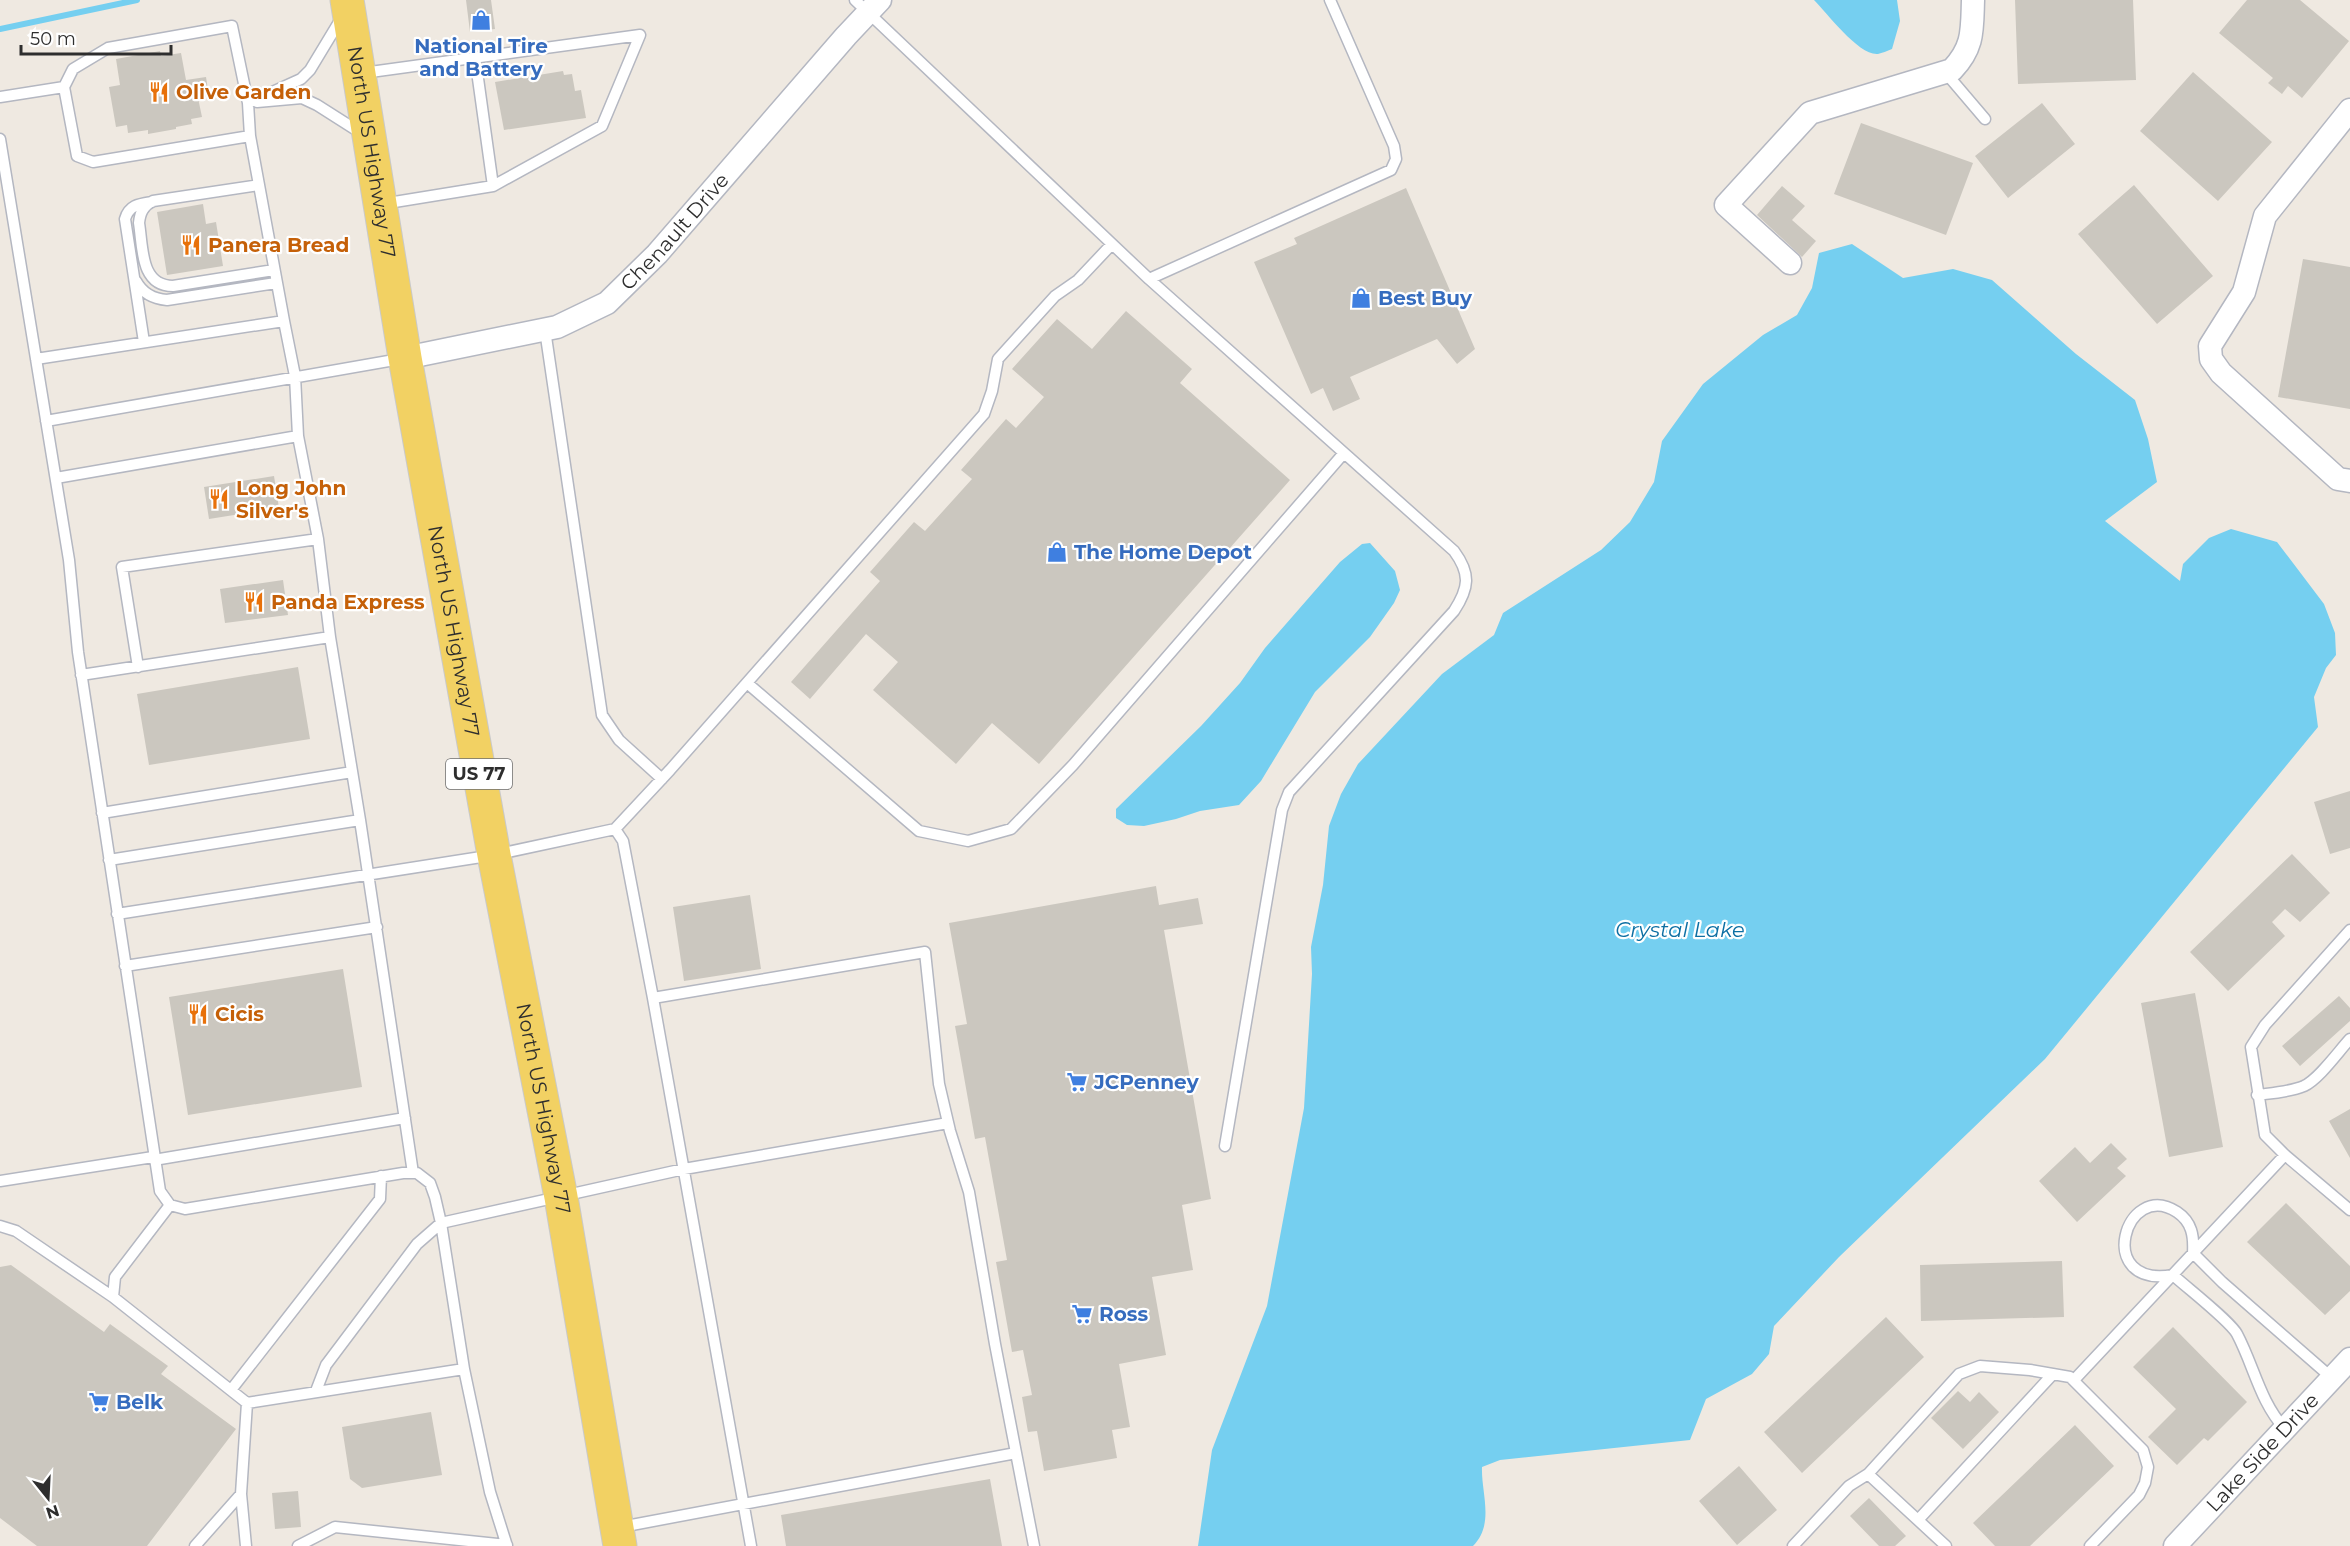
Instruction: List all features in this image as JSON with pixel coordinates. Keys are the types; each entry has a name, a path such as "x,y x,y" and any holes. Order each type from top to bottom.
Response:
{"main road":[{"name":"North US Highway 77","path":"348,3 405,358 494,855 561,1197 619,1537"}],"street":[{"path":"1790,263 1726,205 1810,113 1952,70 1964,57 1971,40 1973,0"},
{"name":"Chenault Drive","path":"405,358 556,327 607,303 657,254 867,4"},
{"path":"2350,111 2265,216 2244,292 2210,346 2211,359 2221,373 2338,479 2350,481"},
{"name":"Lake Side Drive","path":"2175,1546 2350,1359"}],"lane":[{"path":"1149,279 1391,170 1396,159 1394,146 1330,0"},
{"path":"248,103 302,79 310,70 348,3"},
{"path":"867,4 1149,279 1454,551 1463,563 1467,580 1463,598 1454,611 1289,792 1282,810 1225,1146"},
{"path":"250,136 93,162 77,156 64,87 73,69 108,48 232,26 248,103 250,136 276,283 295,376 298,436 318,538 330,637 369,875 413,1173"},
{"path":"360,73 640,35 603,126 493,186 379,204"},
{"path":"475,57 493,186"},
{"path":"1945,72 1985,119"},
{"path":"0,97 64,87"},
{"path":"248,103 302,98 371,139"},
{"path":"0,139 69,560 81,675 153,1158 160,1191 170,1204 185,1209 381,1176 417,1173 430,1183 441,1223 464,1369 490,1492 507,1546 335,1527 298,1546"},
{"path":"144,342 125,219 127,214 136,204 259,185"},
{"path":"153,201 143,210 139,223 148,273 153,281 173,286 274,270"},
{"path":"117,914 494,855 615,829 662,779 984,414 992,391 998,359 1055,296 1078,280 1112,244"},
{"path":"134,276 142,290 158,299 167,300 276,283"},
{"path":"36,359 284,321"},
{"path":"544,330 602,714 608,727 619,740 662,779"},
{"path":"46,421 405,358"},
{"path":"56,478 298,436"},
{"path":"747,683 919,831 968,840 1011,829 1073,765 1344,453"},
{"path":"138,667 122,567 318,538"},
{"path":"81,675 330,637"},
{"path":"102,813 352,772"},
{"path":"109,860 360,820"},
{"path":"615,829 623,841 654,998 751,1546"},
{"path":"125,966 377,927"},
{"path":"2350,930 2265,1025 2251,1047 2265,1135 2350,1210"},
{"path":"654,998 925,952 936,1066 948,1123 969,1192 1034,1546"},
{"path":"2257,1095 2304,1086 2350,1039"},
{"path":"0,1181 405,1118"},
{"path":"316,1391 326,1365 417,1244 441,1223 684,1169 948,1123"},
{"path":"2074,1380 2285,1155"},
{"path":"231,1390 380,1199 381,1176"},
{"path":"113,1297 115,1277 170,1204"},
{"path":"2285,1429 2276,1420 2261,1393 2236,1332 2173,1275 2149,1276 2131,1264 2125,1255 2123,1243 2130,1220 2139,1212 2150,1207 2174,1210 2184,1217 2191,1227 2194,1239 2193,1253 2222,1282 2332,1378"},
{"path":"0,1226 16,1231 113,1297 247,1403 464,1369"},
{"path":"1793,1546 1849,1486 1868,1474 1959,1374 1980,1366 2070,1377 2143,1450 2148,1467 2145,1483 2139,1496 2090,1546"},
{"path":"1918,1520 2053,1374"},
{"path":"246,1546 241,1494 247,1403"},
{"path":"619,1537 743,1503 1016,1453"},
{"path":"1868,1474 1946,1546"},
{"path":"195,1546 241,1494"}],"water":[{"path":"1814,0 1897,0 1900,21 1892,49 1878,54 1870,53 1862,48 1844,33"},
{"name":"Crystal Lake","path":"1852,244 1903,278 1953,269 1992,280 2076,354 2135,400 2148,439 2157,482 2105,521 2180,581 2183,564 2209,538 2231,529 2277,542 2324,604 2335,633 2336,655 2326,668 2314,697 2318,727 2045,1059 1839,1257 1774,1326 1769,1354 1752,1374 1706,1399 1690,1440 1500,1460 1482,1467 1484,1528 1473,1546 1198,1546 1212,1450 1267,1306 1304,1108 1312,974 1311,947 1323,885 1329,826 1341,794 1358,764 1442,674 1494,635 1503,613 1601,550 1630,522 1654,482 1662,441 1703,384 1763,335 1797,315 1812,288 1819,253"},
{"path":"1370,543 1395,571 1400,590 1394,603 1370,637 1315,692 1261,781 1239,805 1200,811 1144,826 1127,825 1116,818 1116,809 1201,726 1240,683 1265,648 1340,562 1362,544"}],"building":[{"name":"National Tire and Battery","path":"466,0 491,0 495,29 470,32"},
{"path":"2015,0 2133,0 2136,80 2018,84"},
{"path":"2247,0 2300,0 2349,41 2302,98 2288,86 2282,94 2268,83 2273,78 2219,33"},
{"name":"Olive Garden","path":"160,51 161,56 181,53 186,80 206,77 209,96 198,98 202,117 191,119 192,124 176,127 176,129 148,134 148,130 128,133 127,125 116,127 109,87 120,85 116,59"},
{"path":"563,71 564,75 572,74 575,91 581,90 586,118 504,130 495,82"},
{"path":"2193,72 2272,142 2218,201 2140,131"},
{"path":"2042,103 2075,144 2008,198 1975,156"},
{"path":"1861,123 1973,163 1946,235 1834,194"},
{"path":"2134,185 2213,276 2157,324 2078,234"},
{"path":"1782,186 1805,206 1792,220 1816,241 1802,257 1757,215"},
{"name":"Best Buy","path":"1406,188 1475,349 1457,364 1437,339 1350,377 1360,399 1333,411 1323,388 1311,394 1254,262 1297,244 1294,238"},
{"name":"Panera Bread","path":"203,204 206,224 216,222 223,266 167,275 157,212"},
{"path":"2303,259 2350,267 2350,409 2278,397"},
{"name":"The Home Depot","path":"1126,311 1192,369 1180,383 1290,480 1039,764 992,723 956,764 873,690 898,662 866,634 810,699 791,682 880,581 870,572 914,522 925,531 972,479 961,470 1006,419 1016,428 1044,397 1012,369 1057,319 1092,349"},
{"path":"274,476 279,508 209,519 204,487"},
{"name":"Panda Express","path":"283,580 288,615 225,623 220,589"},
{"path":"298,667 310,739 149,765 137,694"},
{"path":"2350,791 2350,848 2330,854 2314,802"},
{"path":"2292,854 2330,893 2300,922 2285,909 2272,922 2285,936 2228,991 2190,952"},
{"name":"JCPenney","path":"1156,886 1159,905 1198,898 1203,924 1164,930 1211,1199 1182,1205 1193,1270 1152,1277 1166,1355 1119,1364 1130,1427 1112,1430 1117,1458 1044,1471 1037,1431 1028,1432 1022,1397 1032,1395 1023,1350 1012,1352 996,1262 1007,1260 985,1137 975,1139 955,1026 967,1024 949,923"},
{"path":"750,895 761,969 684,981 673,907"},
{"path":"343,969 362,1087 188,1115 169,997"},
{"path":"2195,993 2223,1147 2169,1157 2141,1003"},
{"path":"2339,996 2350,1008 2350,1021 2300,1066 2282,1046"},
{"path":"2350,1109 2350,1158 2329,1121"},
{"path":"2111,1143 2127,1159 2117,1168 2126,1176 2077,1222 2039,1181 2075,1147 2090,1163"},
{"path":"2286,1203 2350,1266 2350,1291 2325,1315 2247,1242"},
{"path":"2062,1261 2064,1317 1921,1321 1920,1265"},
{"name":"Belk","path":"11,1265 104,1332 110,1324 168,1366 161,1374 236,1429 147,1546 37,1546 0,1518 0,1267"},
{"path":"1886,1317 1924,1357 1802,1473 1764,1432"},
{"path":"2173,1327 2247,1402 2208,1441 2204,1438 2177,1465 2148,1437 2176,1409 2133,1367"},
{"path":"1958,1391 1970,1402 1979,1392 1999,1412 1963,1449 1931,1418"},
{"path":"431,1412 442,1475 362,1488 350,1479 342,1427"},
{"path":"2075,1425 2114,1466 2030,1546 1995,1546 1973,1523"},
{"path":"1739,1466 1777,1510 1737,1545 1699,1501"},
{"path":"990,1479 1002,1546 786,1546 781,1515"},
{"path":"298,1491 301,1527 275,1529 272,1493"},
{"path":"1869,1498 1906,1536 1895,1546 1879,1546 1850,1516"}],"waterway":[{"path":"0,29 137,0"}],"place":[{"name":"National Tire and Battery","path":"481,20"},
{"name":"Olive Garden","path":"159,92"},
{"name":"Panera Bread","path":"191,245"},
{"name":"Best Buy","path":"1361,298"},
{"name":"Long John Silver's","path":"219,499"},
{"name":"The Home Depot","path":"1057,552"},
{"name":"Panda Express","path":"254,602"},
{"name":"Cicis","path":"198,1014"},
{"name":"JCPenney","path":"1077,1082"},
{"name":"Ross","path":"1082,1314"},
{"name":"Belk","path":"99,1402"}]}
